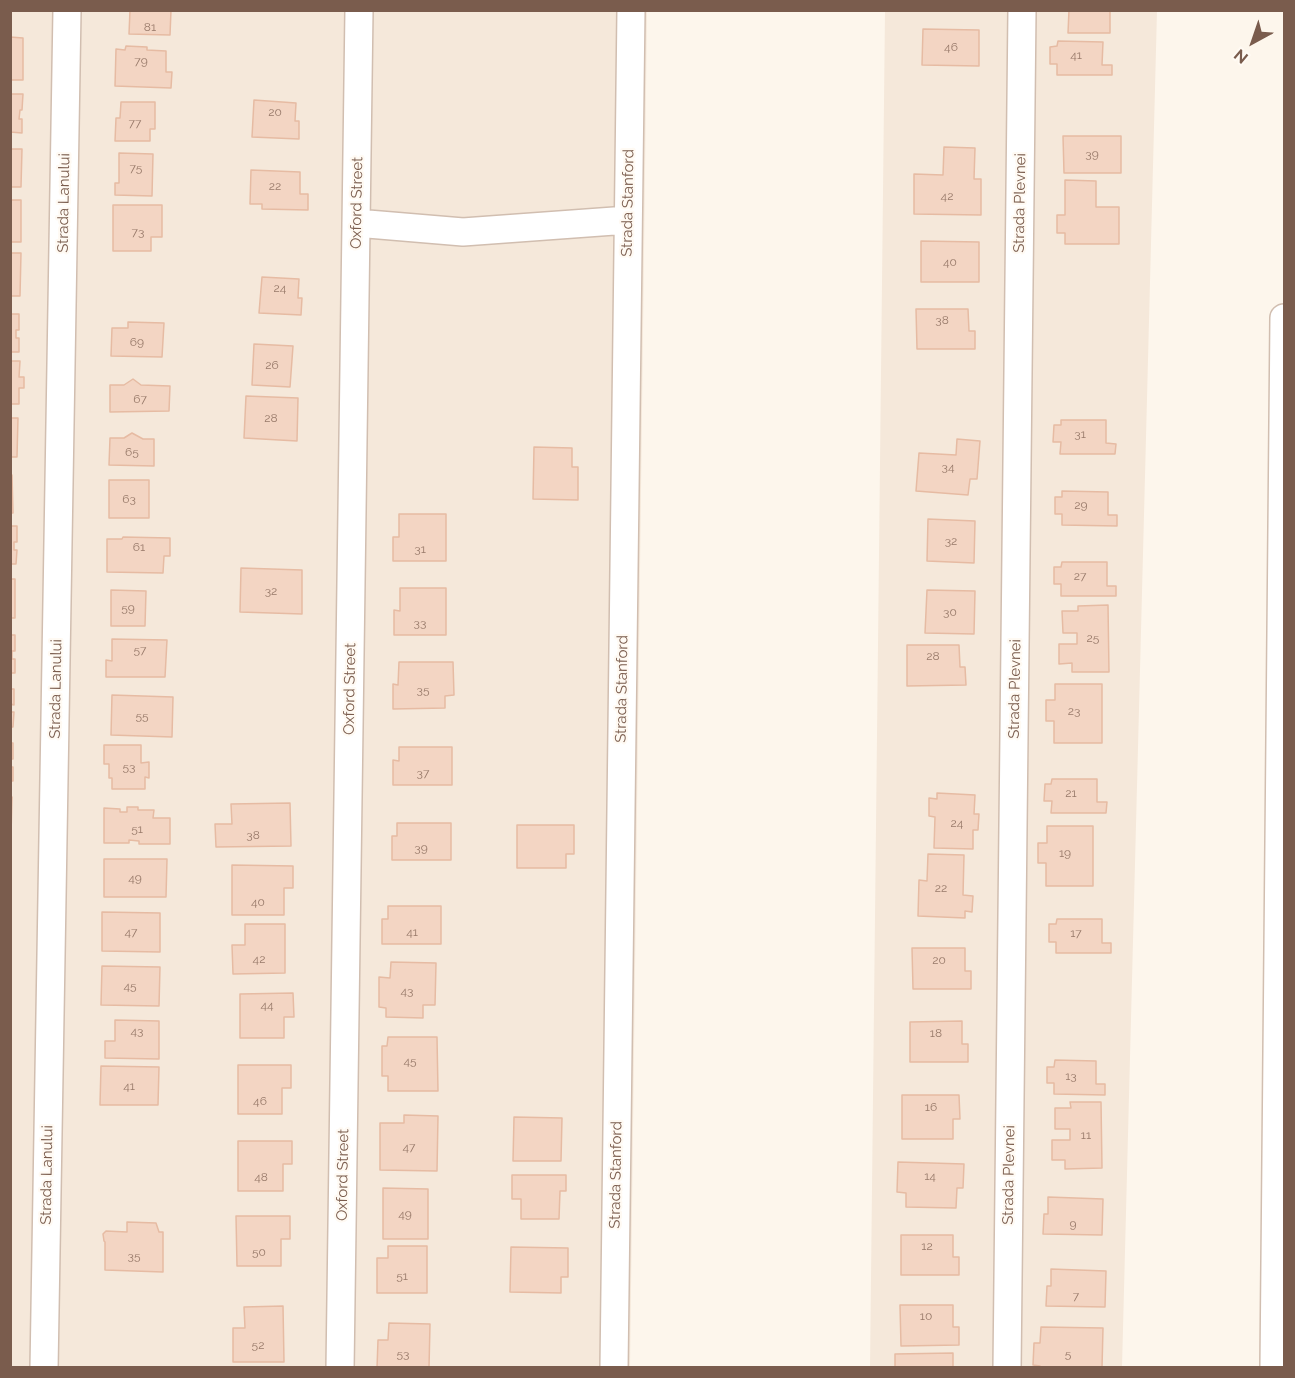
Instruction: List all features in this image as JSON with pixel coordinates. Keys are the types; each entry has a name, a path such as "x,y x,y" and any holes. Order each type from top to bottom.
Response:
{"street":[{"name":"Strada Lanului","path":"44,1368 67,10"},
{"name":"Oxford Street","path":"340,1368 359,10"},
{"name":"Strada Stanford","path":"614,1368 631,10"},
{"name":"Strada Plevnei","path":"1007,1368 1022,10"},
{"path":"356,223 463,232 628,220"},
{"path":"1274,1368 1284,318"}],"shaded area":[{"path":"10,11 647,11 630,1367 11,1367"},
{"path":"885,11 1157,11 1122,1367 870,1368"}],"building":[{"path":"130,10 171,10 170,35 129,34"},
{"path":"1069,10 1110,10 1110,33 1068,33"},
{"path":"923,29 979,30 979,66 922,65"},
{"path":"10,37 23,38 23,80 10,80"},
{"path":"1058,41 1103,42 1102,65 1112,65 1112,75 1057,75 1057,64 1050,64 1050,47 1057,46"},
{"path":"126,46 166,51 166,72 172,72 171,88 115,86 116,49 125,50"},
{"path":"10,94 23,94 19,119 22,119 22,133 10,132"},
{"path":"254,100 296,103 295,121 299,121 299,139 252,137"},
{"path":"121,102 155,102 155,129 150,129 150,141 115,141 116,118 120,118"},
{"path":"1063,136 1121,136 1121,173 1064,173"},
{"path":"944,147 975,148 974,179 981,179 981,215 914,214 914,174 943,175"},
{"path":"10,149 22,149 21,187 10,187"},
{"path":"119,153 153,154 152,196 115,195 115,183 119,183"},
{"path":"251,170 300,172 300,194 308,194 308,210 262,209 262,204 250,204"},
{"path":"1065,180 1096,181 1096,207 1119,207 1119,244 1065,244 1065,233 1057,233 1057,215 1065,215"},
{"path":"10,200 21,200 21,242 10,242"},
{"path":"113,205 162,205 162,237 151,237 151,251 113,251"},
{"path":"921,241 979,242 979,282 921,282"},
{"path":"10,253 21,253 20,296 10,296"},
{"path":"262,277 299,279 298,298 302,298 301,315 259,313"},
{"path":"916,309 968,309 969,331 975,331 975,349 917,349"},
{"path":"10,314 19,314 19,330 16,330 16,338 19,338 19,352 10,352"},
{"path":"128,322 164,323 162,357 111,356 112,328 128,328"},
{"path":"254,344 293,346 290,387 252,385"},
{"path":"10,361 20,361 19,377 24,377 24,388 19,388 19,404 10,404"},
{"path":"133,379 141,385 170,386 169,411 110,412 110,385 124,385"},
{"path":"246,396 298,398 297,441 244,438"},
{"path":"10,418 18,418 17,457 10,457"},
{"path":"1061,420 1106,420 1106,443 1116,444 1115,454 1060,454 1061,442 1053,442 1054,425 1061,425"},
{"path":"132,433 143,439 154,439 154,466 109,465 110,438 124,438"},
{"path":"957,439 980,441 977,479 970,479 968,495 916,491 919,453 956,455"},
{"path":"534,447 572,448 572,467 578,467 578,500 533,499"},
{"path":"10,475 12,475 13,513 10,513"},
{"path":"109,480 149,480 149,518 109,518"},
{"path":"1062,491 1108,492 1108,515 1117,515 1117,526 1062,525 1062,514 1055,514 1055,497 1062,497"},
{"path":"399,514 446,514 446,561 393,561 393,537 399,537"},
{"path":"928,519 975,521 974,563 927,561"},
{"path":"10,526 17,526 17,542 14,542 14,550 17,550 16,564 10,564"},
{"path":"123,537 170,538 170,556 164,556 163,573 107,572 107,539 122,539"},
{"path":"1062,562 1107,562 1107,586 1116,586 1116,596 1061,596 1061,584 1054,584 1054,567 1061,567"},
{"path":"241,568 302,570 302,614 240,612"},
{"path":"10,579 15,579 15,618 10,618"},
{"path":"400,588 446,588 446,635 394,635 394,610 400,611"},
{"path":"111,590 146,591 145,626 111,626"},
{"path":"927,590 975,591 974,634 925,633"},
{"path":"1108,605 1109,672 1072,672 1072,663 1059,664 1059,644 1077,644 1077,633 1063,633 1062,611 1078,611 1078,606"},
{"path":"10,635 15,635 15,651 12,651 12,659 15,659 15,673 10,673"},
{"path":"112,639 167,640 165,677 106,677 106,660 112,661"},
{"path":"907,645 959,645 960,667 965,667 966,685 907,686"},
{"path":"399,662 453,662 454,695 445,696 445,708 393,709 393,684 398,685"},
{"path":"1055,684 1102,684 1102,743 1054,743 1054,721 1046,721 1046,700 1055,700"},
{"path":"10,689 14,689 14,705 11,704 11,712 14,712 13,727 10,727"},
{"path":"112,695 173,697 172,737 111,735"},
{"path":"10,743 13,743 11,767 13,767 13,781 10,781"},
{"path":"104,745 141,745 141,763 149,762 149,778 145,777 145,789 112,789 109,764 104,764"},
{"path":"399,747 452,747 452,785 393,785 393,760 399,761"},
{"path":"1052,779 1097,779 1097,802 1107,802 1106,813 1051,813 1052,801 1044,801 1045,784 1051,784"},
{"path":"937,793 975,795 974,814 979,814 978,830 973,830 973,849 934,848 935,817 929,816 929,798 937,799"},
{"path":"10,797 12,797 11,835 10,835"},
{"path":"290,803 291,846 216,847 215,824 232,824 231,804"},
{"path":"127,807 154,810 153,818 170,818 170,844 139,844 139,841 129,840 129,843 104,843 104,808 127,812"},
{"path":"397,823 451,823 451,860 392,860 392,836 397,836"},
{"path":"517,825 574,825 574,854 566,854 566,868 517,868"},
{"path":"1047,826 1093,826 1093,886 1046,886 1046,863 1038,863 1038,843 1047,843"},
{"path":"928,854 964,855 963,895 973,896 972,912 965,911 965,918 918,916 919,880 927,881"},
{"path":"104,859 167,859 166,897 104,897"},
{"path":"232,865 293,866 293,888 284,888 284,915 232,915"},
{"path":"388,906 441,906 441,944 382,944 382,919 388,919"},
{"path":"102,912 160,913 160,952 102,951"},
{"path":"1057,919 1102,919 1102,943 1111,943 1111,953 1056,953 1056,942 1049,942 1049,924 1056,924"},
{"path":"245,924 285,924 285,973 233,974 232,945 245,945"},
{"path":"912,948 965,948 965,971 971,971 971,989 913,989"},
{"path":"391,962 436,963 435,1005 423,1005 423,1018 386,1017 386,1008 379,1007 379,977 390,978"},
{"path":"102,966 160,967 159,1006 101,1005"},
{"path":"293,993 294,1017 284,1017 284,1038 240,1038 240,994"},
{"path":"115,1020 159,1021 159,1059 105,1058 105,1041 115,1041"},
{"path":"962,1021 962,1044 968,1044 968,1062 910,1062 910,1022"},
{"path":"388,1037 437,1037 438,1091 388,1091 388,1076 382,1076 382,1046 387,1046"},
{"path":"1055,1060 1096,1061 1096,1084 1105,1084 1105,1095 1054,1094 1054,1083 1047,1083 1047,1067 1054,1067"},
{"path":"238,1065 291,1065 291,1088 282,1088 282,1114 238,1114"},
{"path":"101,1066 159,1067 158,1105 100,1105"},
{"path":"902,1095 959,1095 960,1119 953,1119 953,1139 902,1139"},
{"path":"1070,1102 1101,1102 1102,1168 1065,1169 1065,1160 1052,1160 1052,1140 1070,1140 1070,1129 1055,1129 1055,1108 1071,1108"},
{"path":"404,1115 438,1116 437,1171 380,1170 380,1123 404,1123"},
{"path":"514,1117 562,1118 561,1161 513,1161"},
{"path":"238,1141 292,1141 292,1164 283,1164 283,1191 238,1191"},
{"path":"898,1162 964,1164 963,1188 957,1188 956,1208 906,1207 906,1193 897,1192"},
{"path":"512,1175 566,1175 566,1191 560,1191 559,1219 521,1219 521,1199 512,1199"},
{"path":"383,1188 428,1189 428,1239 383,1239"},
{"path":"1048,1197 1103,1199 1102,1235 1043,1234 1044,1214 1048,1214"},
{"path":"236,1216 290,1216 290,1239 281,1239 281,1266 237,1266"},
{"path":"127,1222 156,1223 159,1232 163,1232 163,1272 105,1270 103,1234 106,1231 127,1232"},
{"path":"901,1235 953,1235 953,1257 959,1257 959,1275 901,1275"},
{"path":"388,1246 427,1246 427,1293 377,1293 377,1258 388,1258"},
{"path":"511,1247 568,1248 568,1277 561,1277 561,1293 510,1292"},
{"path":"1051,1269 1106,1271 1105,1307 1046,1306 1047,1286 1051,1286"},
{"path":"900,1305 953,1305 953,1327 959,1327 959,1345 901,1346"},
{"path":"283,1306 284,1362 233,1362 233,1328 245,1328 244,1307"},
{"path":"389,1323 430,1324 429,1368 377,1368 378,1340 388,1340"},
{"path":"1041,1327 1103,1328 1102,1368 1040,1368 1040,1366 1033,1365 1034,1343 1040,1343"},
{"path":"953,1353 953,1368 895,1368 895,1354"}]}
